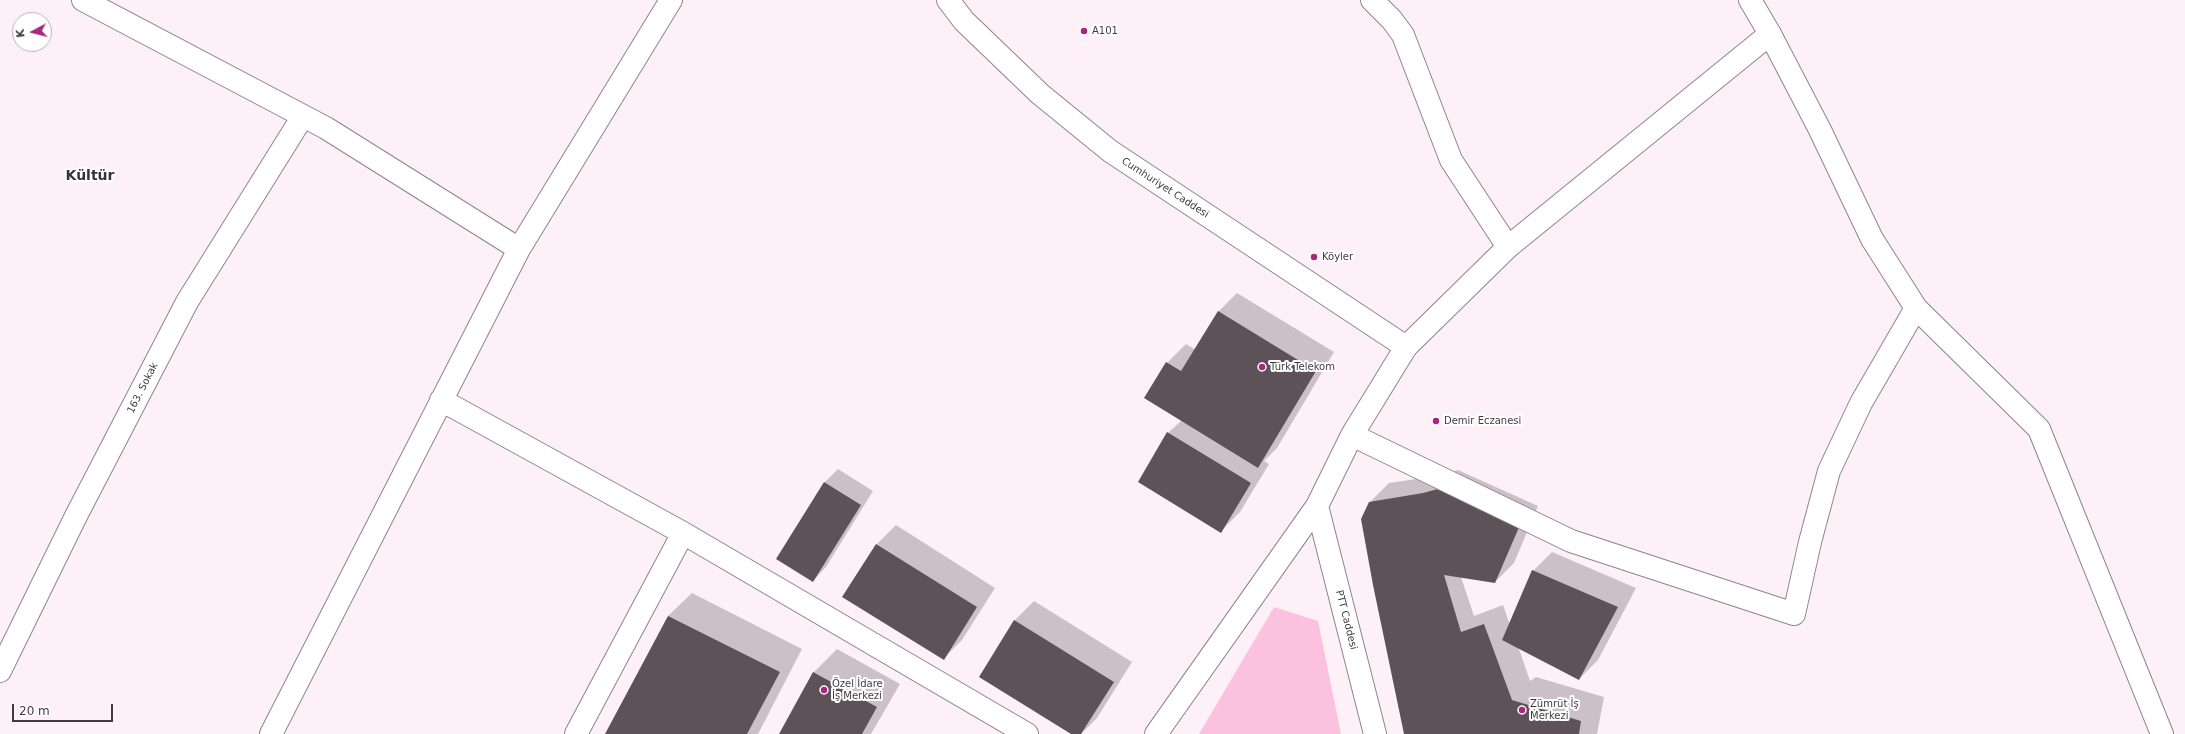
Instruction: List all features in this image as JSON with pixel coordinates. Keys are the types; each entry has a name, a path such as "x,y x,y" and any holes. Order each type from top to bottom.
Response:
{"street":[{"path":"83,0 303,116 519,249"},
{"path":"271,734 519,249 671,0"},
{"name":"Cumhuriyet Caddesi","path":"948,0 964,21 1040,94 1110,151 1406,347"},
{"path":"1372,0 1392,20 1403,35 1452,160 1508,247"},
{"path":"1750,0 1770,34 1820,130 1872,239 1916,308 2039,429 2162,734"},
{"path":"1156,734 1317,506 1352,436 1406,347 1508,247 1770,34"},
{"name":"163. Sokak","path":"0,671 76,516 187,302 303,116"},
{"path":"1352,436 1571,541 1794,614 1810,542 1829,471 1860,403 1916,308"},
{"path":"441,400 683,533 1027,734"},
{"name":"PTT Caddesi","path":"1317,506 1375,734"},
{"path":"576,734 683,533"}],"shaded area":[{"path":"1274,607 1318,621 1341,734 1199,734"}],"building":[{"path":"1218,311 1316,371 1258,468 1144,398 1166,362 1181,371"},
{"path":"1167,432 1251,483 1221,533 1138,482"},
{"path":"824,482 861,505 813,582 776,559"},
{"path":"1438,489 1520,525 1495,583 1444,575 1461,632 1484,624 1512,700 1581,721 1579,734 1404,734 1361,519 1369,502"},
{"path":"876,544 977,607 944,660 842,597"},
{"path":"1532,570 1618,607 1579,680 1502,640"},
{"path":"668,616 780,672 747,734 605,734"},
{"path":"1014,620 1114,682 1081,734 1071,734 979,677"},
{"name":"Özel İdare İş Merkezi","path":"813,672 877,707 862,734 779,734"}],"place":[{"name":"A101","path":"1084,31"},
{"name":"Köyler","path":"1314,257"},
{"name":"Türk Telekom","path":"1262,367"},
{"name":"Demir Eczanesi","path":"1436,421"},
{"name":"Özel İdare İş Merkezi","path":"824,690"},
{"name":"Zümrüt İş Merkezi","path":"1522,710"}],"district":[{"name":"Kültür","path":"90,176"}]}
